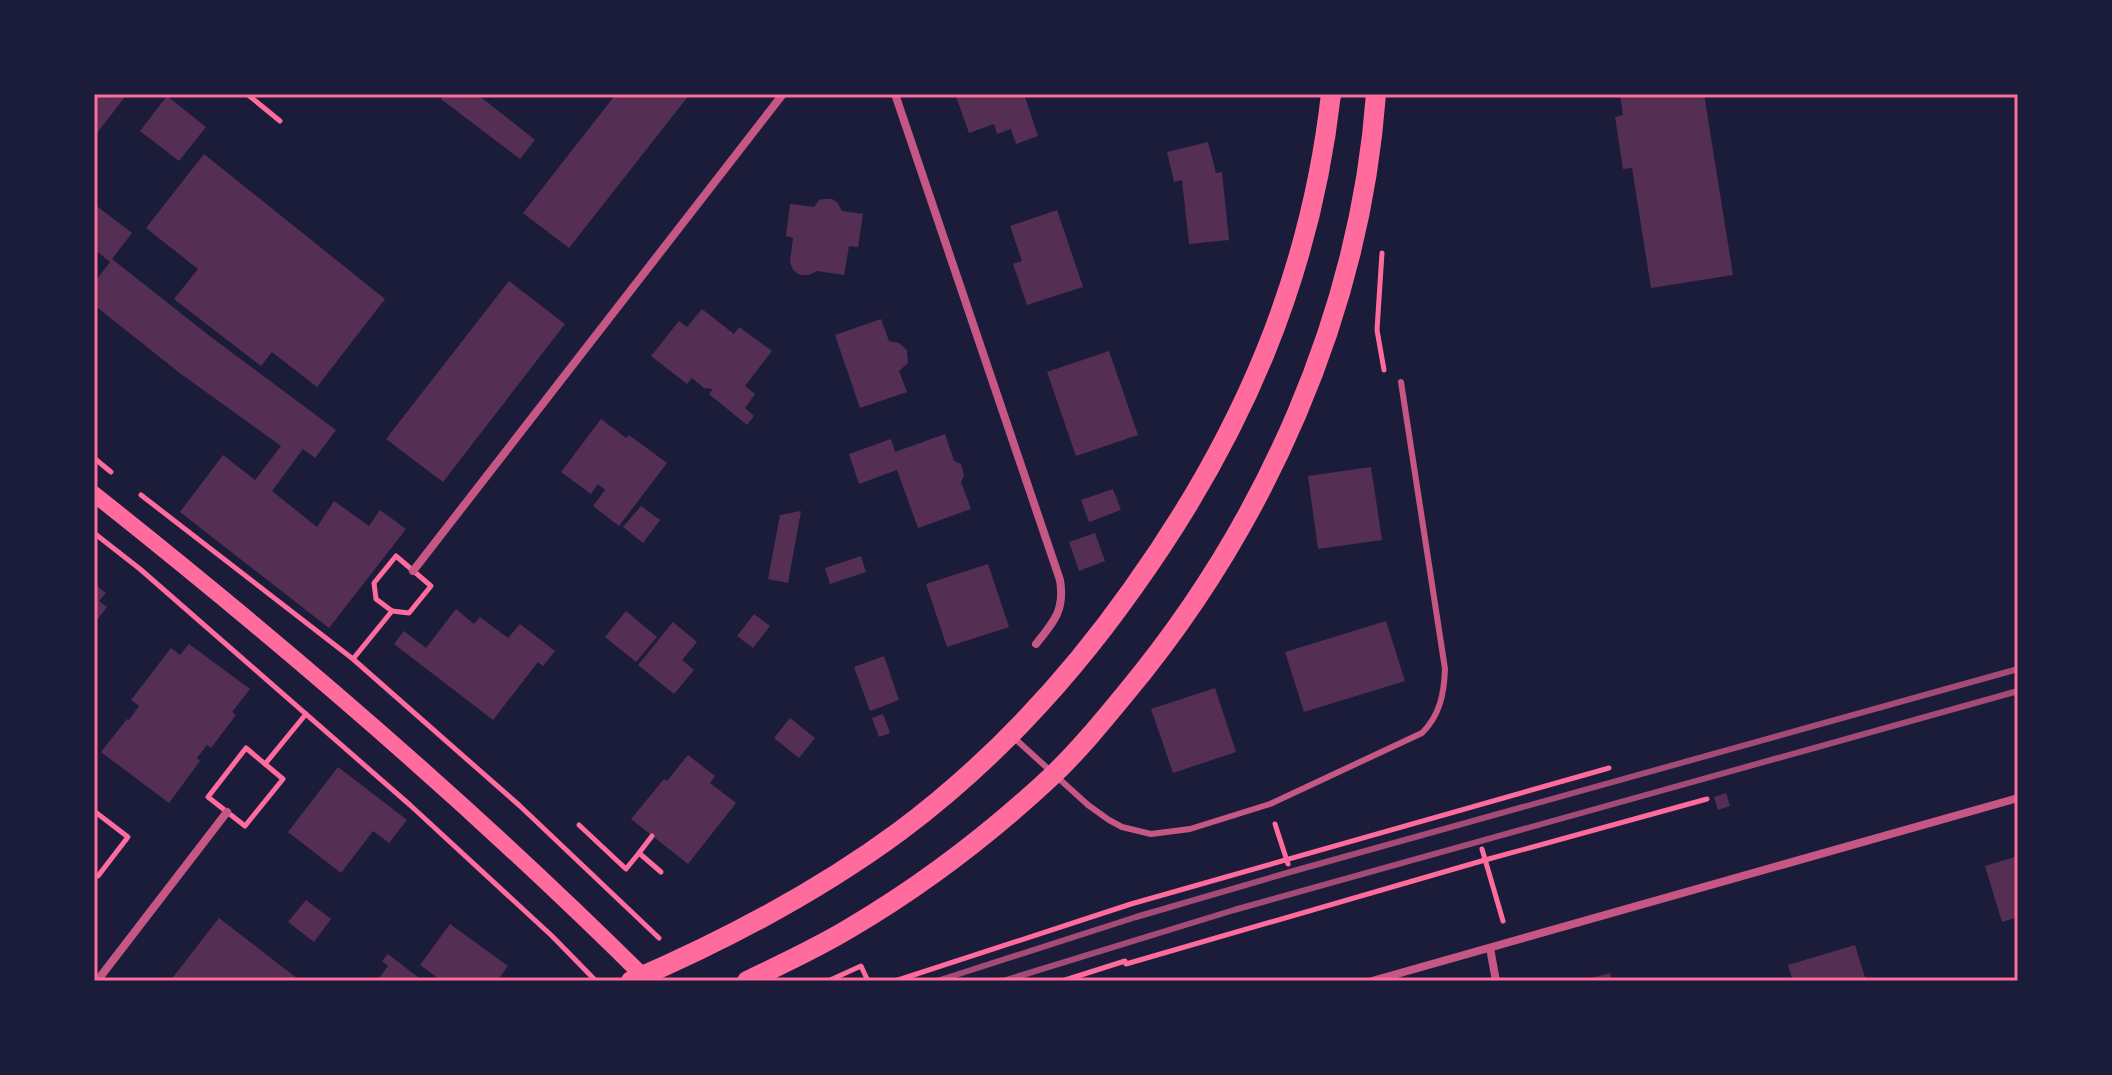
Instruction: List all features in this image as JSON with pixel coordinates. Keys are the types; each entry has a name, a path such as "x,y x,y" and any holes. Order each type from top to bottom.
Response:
{"main road":[{"path":"631,981 697,952 792,902 881,845 941,798 1011,735 1087,650 1181,518 1252,387 1299,257 1317,184 1331,94"},
{"path":"747,981 811,950 885,906 977,841 1054,774 1090,736 1178,627 1234,540 1280,451 1319,356 1348,257 1366,172 1376,94"},
{"path":"94,494 347,702 474,814 648,981"}],"street":[{"path":"413,571 783,94"},
{"path":"895,94 1060,580 1063,596 1060,608 1054,623 1036,644"},
{"path":"1372,981 2018,798"},
{"path":"97,981 227,812"},
{"path":"1490,948 1496,981"}],"lane":[{"path":"1011,735 1088,805 1109,820 1122,827 1151,834 1190,829 1270,804 1422,733 1439,708 1445,669 1401,382"}],"path":[{"path":"247,94 280,121"},
{"path":"1383,240 1377,311 1379,347 1387,384 1401,382"},
{"path":"94,458 122,480"},
{"path":"133,489 353,659 520,806 669,947"},
{"path":"94,533 140,569 443,835 596,981"},
{"path":"353,659 392,611 376,599 374,583 396,556 413,571"},
{"path":"265,764 306,714"},
{"path":"246,748 265,764 283,779 245,826 208,797 246,748"},
{"path":"895,981 1103,913 1609,768"},
{"path":"1062,981 1707,799"},
{"path":"1270,804 1287,862"},
{"path":"94,811 128,837 98,876 94,874"},
{"path":"579,825 626,869 652,836"},
{"path":"1482,849 1500,914 1513,942"},
{"path":"639,853 661,872"},
{"path":"828,981 861,966 868,981"}],"building":[{"path":"94,94 127,94 94,137"},
{"path":"445,94 477,94 535,140 520,159 441,99"},
{"path":"616,94 690,94 569,248 523,213"},
{"path":"955,94 1024,94 1038,136 1016,144 1011,129 997,134 994,124 969,133"},
{"path":"1620,94 1704,94 1733,275 1651,288 1632,168 1623,169 1615,117 1623,115"},
{"path":"167,96 206,127 179,161 140,131"},
{"path":"1208,142 1216,173 1222,172 1229,240 1189,244 1182,180 1174,182 1167,152"},
{"path":"204,154 385,299 317,387 272,352 261,366 174,299 198,269 146,228"},
{"path":"824,199 837,202 842,211 863,214 858,247 849,246 844,275 817,271 800,275 793,270 790,262 793,238 786,236 790,204 814,207"},
{"path":"94,204 132,233 112,259 336,430 315,458 303,449 272,491 317,527 334,501 369,526 380,510 406,529 329,628 180,512 223,455 255,480 281,446 181,374 94,305 94,283 110,262 94,249"},
{"path":"1057,210 1083,287 1027,305 1013,264 1022,261 1010,226"},
{"path":"509,281 565,324 443,482 386,439"},
{"path":"702,309 734,334 739,327 772,351 745,386 755,394 745,408 754,416 747,425 709,394 713,389 704,388 692,378 687,384 651,356 679,321 687,327"},
{"path":"881,319 889,341 899,343 907,350 908,363 899,371 907,392 860,408 835,335"},
{"path":"1109,351 1138,435 1076,456 1047,372"},
{"path":"601,419 667,463 619,526 593,506 605,490 598,484 591,494 561,472"},
{"path":"945,434 954,461 961,464 964,476 961,482 971,509 918,528 897,470 859,484 849,454 891,439 895,452"},
{"path":"1371,467 1382,540 1318,549 1308,476"},
{"path":"1113,489 1121,510 1089,522 1081,500"},
{"path":"641,506 660,520 643,543 623,527"},
{"path":"801,511 788,583 768,579 780,515"},
{"path":"1095,533 1105,561 1079,571 1069,542"},
{"path":"861,556 866,572 830,584 825,568"},
{"path":"988,564 1009,627 947,647 926,584"},
{"path":"94,583 106,593 99,601 107,607 94,624"},
{"path":"456,609 474,624 480,617 508,638 520,624 555,651 543,666 538,662 493,720 394,644 404,631 426,648"},
{"path":"626,611 657,637 636,662 605,637"},
{"path":"754,614 770,626 753,648 737,636"},
{"path":"1386,621 1405,681 1304,712 1285,652"},
{"path":"673,622 697,642 682,660 694,670 674,694 638,665"},
{"path":"189,644 250,689 232,712 236,715 211,748 207,745 197,758 200,761 169,803 101,752 139,706 131,700 171,648 180,655"},
{"path":"884,656 899,700 870,711 854,667"},
{"path":"1215,688 1236,752 1173,773 1151,709"},
{"path":"883,714 890,733 879,737 872,718"},
{"path":"790,718 815,738 799,758 774,738"},
{"path":"688,755 715,776 710,783 736,803 688,864 631,819"},
{"path":"338,767 407,820 389,843 373,831 341,873 288,832"},
{"path":"1726,793 1730,806 1718,810 1714,797"},
{"path":"2018,856 2018,917 2002,922 1985,866"},
{"path":"306,900 331,919 314,942 288,922"},
{"path":"219,918 298,979 170,981"},
{"path":"450,924 508,966 497,981 442,981 420,965"},
{"path":"1855,945 1866,981 1793,981 1788,965"},
{"path":"388,954 419,978 417,981 377,981 388,966 382,961"},
{"path":"1610,973 1612,981 1585,981 1585,980"}],"railway":[{"path":"937,981 1136,917 1290,872 2018,669"},
{"path":"1003,981 1234,910 2018,691"}]}
